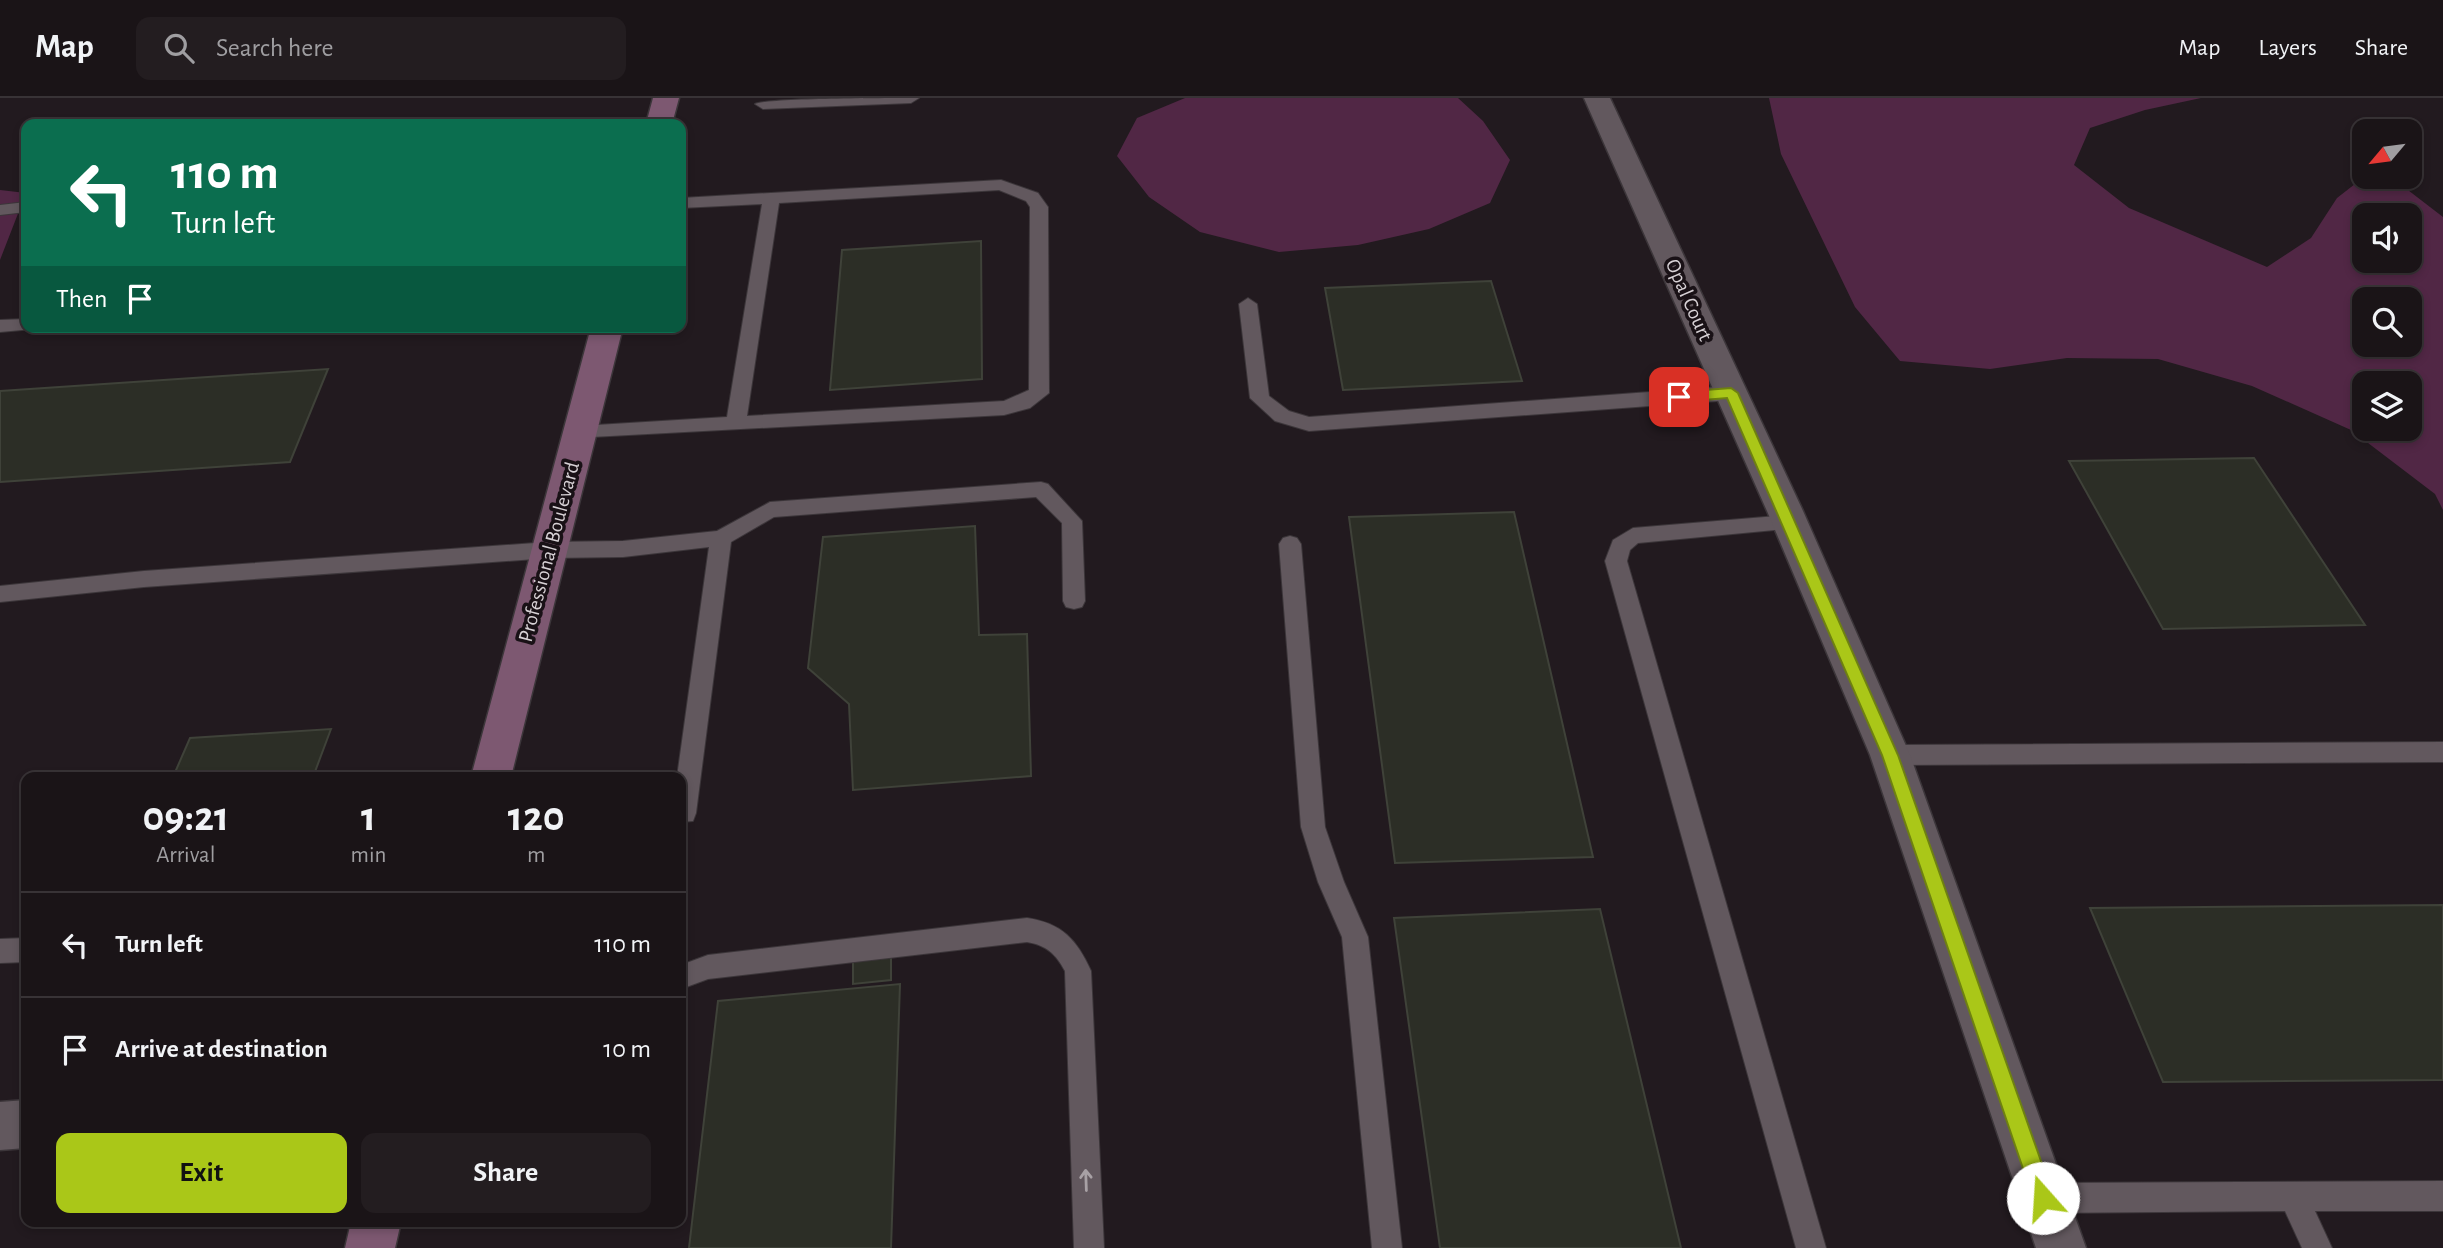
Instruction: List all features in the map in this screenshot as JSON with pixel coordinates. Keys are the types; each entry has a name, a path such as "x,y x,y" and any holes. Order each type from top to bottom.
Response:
{"street":[{"path":"660,119 666,98"},
{"name":"Opal Court","path":"1597,98 1790,523 1890,755 2061,1248"},
{"name":"Professional Boulevard","path":"492,772 605,333"},
{"path":"370,1248 375,1227"}],"lane":[{"path":"762,104 911,98"},
{"path":"580,433 1004,408 1023,403 1039,393 1040,207 1032,197 1001,185 686,203"},
{"path":"737,423 771,198"},
{"path":"0,211 21,208"},
{"path":"1248,304 1260,398 1270,410 1288,420 1309,424 1731,393"},
{"path":"0,326 21,324"},
{"path":"0,594 144,579 549,550 623,549 721,538 770,510 1041,489 1072,521 1074,601"},
{"path":"1790,523 1633,536 1619,546 1616,561 1811,1248"},
{"path":"686,798 721,538"},
{"path":"1290,544 1313,827 1355,937 1387,1248"},
{"path":"1890,755 2443,752"},
{"path":"686,975 708,967 1027,930 1047,932 1068,947 1078,971 1088,1248"},
{"path":"0,951 21,950"},
{"path":"2043,1198 2443,1196"},
{"path":"2293,1197 2317,1248"}],"shaded area":[{"path":"1185,98 1458,98 1483,121 1510,160 1490,203 1429,229 1358,245 1279,252 1200,232 1149,197 1117,156 1137,118"},
{"path":"1769,98 2201,98 2145,110 2090,128 2074,165 2129,208 2267,267 2311,238 2337,198 2352,186 2352,189 2407,189 2443,217 2443,510 2435,494 2365,441 2422,441 2422,371 2352,371 2352,431 2252,386 2158,359 2067,358 1990,369 1900,361 1855,307 1781,154"},
{"path":"0,190 21,192 21,206 0,260"}],"building":[{"path":"981,241 982,379 830,390 842,250"},
{"path":"1491,281 1522,381 1343,390 1325,288"},
{"path":"328,369 290,462 0,482 0,391"},
{"path":"2254,458 2365,625 2163,629 2069,461"},
{"path":"1514,512 1593,857 1395,863 1349,517"},
{"path":"975,526 979,635 1027,634 1031,776 853,790 849,704 808,668 823,537"},
{"path":"331,729 315,772 175,772 190,738"},
{"path":"2443,905 2443,1080 2163,1082 2090,908"},
{"path":"1600,909 1681,1248 1440,1248 1394,918"},
{"path":"891,957 891,980 853,984 853,961"},
{"path":"900,984 891,1248 689,1248 718,1001"}],"route":[{"path":"1679,397 1731,393 1785,511 1890,755 2043,1198"}]}
